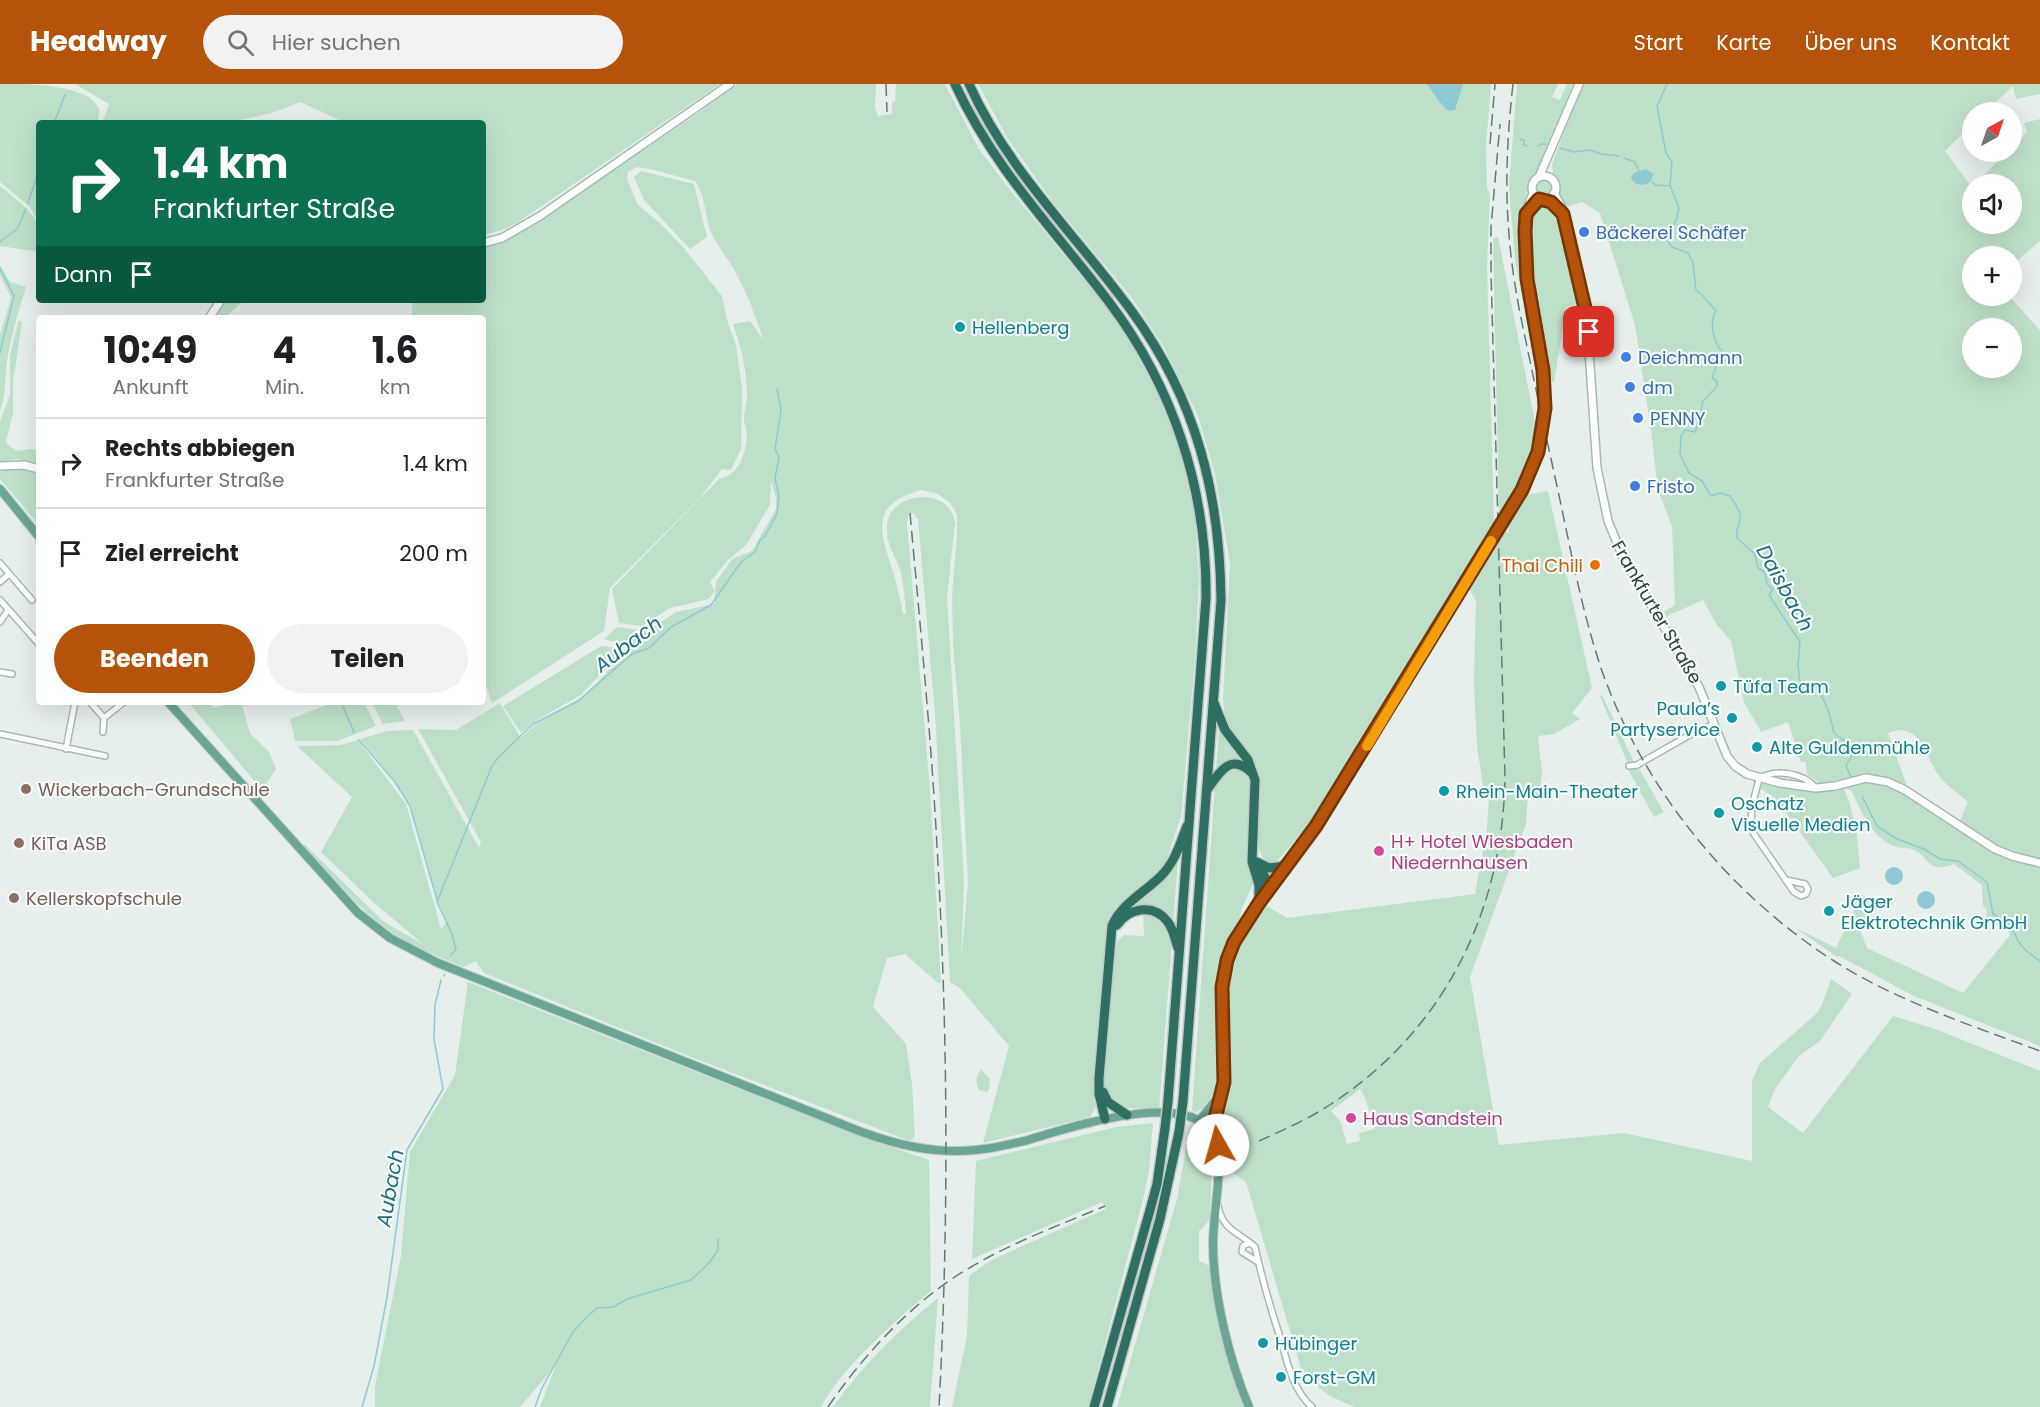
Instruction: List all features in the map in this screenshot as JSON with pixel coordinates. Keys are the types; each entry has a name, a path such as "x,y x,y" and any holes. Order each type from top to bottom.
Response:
{"highway":[{"path":"955,84 975,124 1001,166 1108,302 1134,339 1160,385 1181,434 1195,487 1204,537 1206,578 1191,815 1165,1128 1160,1167 1150,1210 1094,1407"},
{"path":"969,84 986,118 1012,159 1145,330 1173,379 1189,414 1203,455 1218,533 1221,600 1183,1101 1179,1132 1160,1219 1107,1407"},
{"path":"1214,700 1225,730 1248,760 1254,774 1256,791 1252,862 1260,890 1259,903"},
{"path":"1207,790 1220,771 1229,764 1238,764 1254,774"},
{"path":"1105,1119 1099,1078 1112,926 1118,914 1170,865 1177,853 1191,815"},
{"path":"1253,857 1269,868 1286,866"},
{"path":"1253,857 1269,890"},
{"path":"1257,876 1269,890"},
{"path":"1111,934 1119,922 1131,912 1154,911 1167,920 1179,954"},
{"path":"1099,1078 1108,1102 1109,1109 1105,1119"},
{"path":"1108,1102 1127,1115"}],"main road":[{"path":"486,242 502,238 540,216 730,84"},
{"path":"1250,1407 1233,1360 1215,1281 1213,1234 1219,1153 1213,1122 1222,1090 1224,1062 1221,1006 1224,969 1238,934 1341,788 1526,482 1540,441 1545,408 1544,378 1527,279 1526,214 1533,193 1532,185 1539,177 1579,84"},
{"path":"1549,178 1551,151"},
{"path":"1526,214 1543,199 1554,193 1555,185 1549,178 1539,177"},
{"path":"1533,193 1558,207 1563,214"},
{"name":"Frankfurter Straße","path":"1554,193 1562,206 1587,321 1597,468 1606,516 1623,557 1699,687 1731,761 1740,770 1759,778 1816,788 1866,778 1888,782 1905,790 1995,849 2040,863"},
{"path":"0,466 24,465 36,468"},
{"path":"1,490 36,533"},
{"path":"171,705 358,913 390,938 429,959 848,1127 899,1144 941,1151 979,1150 1127,1115 1186,1116 1199,1121 1214,1135"},
{"path":"1199,1121 1222,1090"},
{"path":"1199,1121 1208,1119 1216,1110"}],"street":[{"path":"0,563 32,600"},
{"path":"0,582 9,574"},
{"path":"0,600 36,642"},
{"path":"0,622 8,610"},
{"path":"0,672 12,674"},
{"path":"66,748 74,705"},
{"path":"93,705 104,718 103,732"},
{"path":"104,718 120,705"},
{"path":"1629,766 1637,765 1693,733 1714,724"},
{"path":"0,734 105,756"},
{"path":"1759,778 1751,826 1786,880"},
{"path":"1216,1195 1223,1222 1255,1247 1291,1375 1303,1398 1312,1407"},
{"path":"1249,1243 1243,1246 1242,1252 1258,1262"}],"green space":[{"path":"0,84 67,89 87,96 94,102 98,108 98,120 36,120 36,217 30,207 0,182"},
{"path":"75,84 720,84 517,223 486,234 486,120 339,120 300,102 252,118 236,120 103,120 109,104"},
{"path":"737,84 876,84 875,108 878,116 892,114 896,84 945,84 979,149 1104,304 1130,341 1164,406 1182,458 1195,515 1199,581 1195,658 1181,817 1166,861 1157,874 1108,926 1094,1086 1096,1107 1090,1117 983,1143 1009,1046 960,988 950,982 935,714 918,520 914,513 909,514 907,523 930,790 941,983 938,983 905,954 887,958 873,1007 906,1044 912,1084 915,1136 910,1141 686,1055 484,973 476,961 463,967 418,947 392,933 368,914 303,846 304,844 383,921 424,945 372,901 321,852 352,797 297,746 340,745 358,740 406,804 441,929 447,921 438,902 411,806 396,782 360,739 387,731 413,730 479,848 481,842 418,729 456,730 500,703 521,738 536,724 584,696 626,653 625,645 604,639 617,627 648,631 676,612 714,604 716,582 732,559 752,551 776,509 776,498 771,481 770,505 746,545 728,560 710,582 715,591 709,599 670,608 642,626 619,623 612,589 719,479 732,473 740,463 747,433 744,412 747,389 739,342 733,324 750,321 763,339 741,283 710,230 703,198 695,181 636,167 628,172 627,179 638,205 683,247 722,296 736,345 742,389 741,449 731,470 722,469 701,497 610,588 604,631 492,703 486,685 486,315 412,315 412,303 486,303 486,245 505,241 527,229","holes":["921,490 938,494 950,503 957,514 952,595 953,645 960,724 968,883 961,960 964,882 947,597 955,523 951,511 943,502 932,498 909,499 898,505 891,514 887,532 891,550 901,573 906,614 903,614 882,530 886,511 905,496"]},
{"path":"978,84 1491,84 1486,147 1487,189 1490,194 1487,265 1494,524 1308,825 1273,866 1264,859 1257,839 1261,789 1258,771 1252,759 1230,731 1225,715 1223,699 1230,563 1215,474 1198,416 1165,349 1132,298 1052,201 1008,139"},
{"path":"1517,84 1558,84 1552,97 1560,100 1567,84 1573,84 1537,173 1529,183 1526,196 1530,200 1526,259 1537,332 1533,337 1540,380 1538,384 1515,260 1509,185"},
{"path":"1582,84 2040,84 2040,94 2016,99 2013,86 1996,102 1962,102 1962,134 1945,151 1962,174 1962,234 2022,234 2022,174 1985,174 1997,162 2022,162 2022,137 2027,132 2024,123 2040,119 2040,241 2022,256 2022,246 1962,246 1962,306 2018,306 2040,330 2040,1046 1914,996 1837,957 1794,927 1836,948 1857,904 1857,893 1867,897 1870,915 1860,930 1867,948 1963,993 2010,935 2007,928 1986,918 1987,911 1983,906 1982,885 1954,864 1945,867 1934,866 1914,850 1887,843 1868,823 1851,790 1844,789 1857,836 1860,868 1833,878 1780,804 1761,789 1762,782 1815,792 1843,788 1838,780 1821,784 1807,774 1806,762 1801,762 1788,722 1761,732 1744,702 1731,641 1717,625 1703,600 1665,617 1663,612 1675,605 1672,526 1658,490 1635,325 1600,213 1582,202 1566,207 1553,176 1552,164","holes":["1898,730 1907,731 1919,740 1939,776 1968,802 1959,823 1908,789 1888,733"]},
{"path":"641,171 694,184 707,237 690,249 644,200 634,177"},
{"path":"1544,179 1550,182 1553,188 1550,194 1544,197 1538,194 1535,188 1538,182"},
{"path":"0,186 23,205 36,221 36,252 0,246"},
{"path":"1544,205 1550,208 1555,215 1579,303 1566,307 1554,382 1552,382 1540,321 1530,245 1533,213"},
{"path":"1498,237 1537,432 1535,432 1521,477 1499,520 1493,238"},
{"path":"0,265 10,282 26,287 10,347 0,411 0,335 11,298 0,275"},
{"path":"224,303 241,303 228,315 215,315"},
{"path":"19,320 22,322 13,382 13,413 6,441 17,451 36,450 36,464 17,459 0,462 0,421 10,395 10,355"},
{"path":"5,469 26,469 36,472 36,521 0,479 0,472"},
{"path":"1548,491 1592,688 1572,713 1580,719 1554,734 1538,736 1542,773 1539,794 1528,796 1526,824 1470,977 1499,1145 1624,1133 1752,1161 1752,1080 1760,1063 1816,1014 1822,1005 1831,979 1852,994 1820,1041 1799,1056 1775,1089 1768,1107 1803,1133 1893,1016 1935,1029 2040,1071 2040,1407 1354,1407 1330,1396 1303,1375 1246,1182 1226,1168 1227,1150 1219,1123 1227,1090 1226,1007 1230,969 1236,949 1263,904 1287,918 1475,894 1487,828 1489,797 1485,797 1477,747 1474,682 1476,601 1468,586 1504,528 1509,534 1508,525 1527,495","holes":["1360,1089 1375,1129 1359,1133 1360,1141 1347,1144 1340,1121 1331,1111"]},
{"path":"601,646 620,648 619,654 581,695 534,722 521,733 503,706"},
{"path":"1602,695 1635,764 1631,765 1627,762 1600,696"},
{"path":"191,705 212,705 213,708 242,705 250,733 269,752 276,769 262,790"},
{"path":"327,705 366,705 376,726 337,741 295,741 290,719"},
{"path":"374,705 397,705 405,721 383,724"},
{"path":"1219,725 1247,763 1238,760 1230,762 1216,772"},
{"path":"1235,766 1251,777 1249,863 1253,884 1241,910 1240,924 1231,939 1221,967 1217,1006 1221,1061 1216,1090 1205,1107 1196,1112 1192,1111 1215,786 1225,770"},
{"path":"1638,767 1664,812 1654,817 1628,769"},
{"path":"1178,860 1173,924 1140,906 1125,910 1168,873"},
{"path":"1143,912 1162,922 1172,941 1159,1110 1127,1107 1113,1101 1104,1085 1102,1072 1112,946 1124,935 1144,936"},
{"path":"468,982 862,1137 929,1160 931,1291 856,1360 821,1407 540,1407 556,1365 520,1407 375,1407 375,1386 401,1256 410,1152 455,1075"},
{"path":"981,1069 990,1079 987,1092 979,1090 977,1084 977,1077"},
{"path":"1153,1123 1149,1171 1144,1196 1088,1407 952,1407 967,1336 969,1276 990,1261 1106,1209 1102,1202 972,1259 976,1161 1116,1127"},
{"path":"1189,1132 1204,1142 1210,1153 1210,1220 1199,1231 1199,1261 1210,1266 1223,1338 1244,1407 1117,1407 1177,1199"},
{"path":"938,1298 930,1407 833,1407 882,1349"}],"water":[{"path":"1427,84 1463,84 1455,110 1448,111"},
{"path":"1646,169 1654,174 1648,184 1640,185 1634,182 1631,177 1634,173"},
{"path":"1894,867 1900,870 1903,876 1900,882 1894,885 1888,882 1885,876 1888,870"},
{"path":"1926,891 1932,894 1935,900 1932,906 1926,909 1920,906 1917,900 1920,894"}],"waterway":[{"name":"Daisbach","path":"1667,84 1657,106 1666,153 1672,162 1670,185 1679,208 1676,221 1667,234 1667,240 1672,247 1688,253 1693,263 1696,290 1716,311 1713,332 1722,351 1712,378 1717,381 1717,386 1702,402 1695,432 1685,430 1681,436 1680,454 1689,473 1702,481 1711,496 1720,493 1730,496 1737,507 1740,516 1737,538 1755,554 1758,568 1765,572 1767,584 1773,589 1769,595 1800,642 1798,665 1800,683 1815,686 1827,708 1834,733 1853,747 1854,751 1846,766 1851,777"},
{"path":"55,120 65,95"},
{"path":"1520,139 1524,140 1524,145 1527,146"},
{"path":"1538,146 1546,144"},
{"path":"1560,148 1574,152 1590,150 1619,156"},
{"path":"1624,158 1635,162 1639,171"},
{"path":"28,203 36,179"},
{"path":"1651,181 1655,185 1669,186"},
{"path":"0,242 17,229 26,209"},
{"path":"0,268 14,296 0,352"},
{"name":"Aubach","path":"451,955 456,949 452,934 437,902 492,766 533,724 578,701 632,654 649,648 671,627 711,605 741,562 755,552 760,540 765,536 777,514 779,496 775,478 779,457 775,449 781,410 777,389"},
{"name":"Aubach","path":"342,705 354,732"},
{"name":"Aubach","path":"359,740 395,782 410,806 437,900"},
{"name":"Daisbach","path":"1862,796 1877,826 1897,839 1924,849 1940,859 1958,861 1987,882 1993,914 2012,925 2022,946 2040,961"},
{"name":"Aubach","path":"362,1407 374,1366 387,1297 407,1150 443,1089 434,1039 435,1005 441,980"},
{"path":"535,1407 542,1388 573,1332 585,1319 597,1308 613,1307 627,1299 691,1280 709,1263 718,1250 718,1239"}],"railway":[{"path":"886,84 887,112"},
{"path":"1490,144 1495,84"},
{"path":"1513,84 1508,142 1507,196 1510,251 1519,308 1589,629 1602,671 1641,757 1666,797 1694,835 1759,904 1795,934 1834,961 1908,1000 2040,1051"},
{"path":"1259,1141 1331,1104 1371,1074 1406,1040 1436,1003 1460,963 1479,919 1493,874 1502,826 1505,777 1491,272 1491,227 1500,124"},
{"path":"910,513 932,763 941,916 946,1197 939,1407"},
{"path":"828,1407 858,1367 892,1329 950,1280 1003,1250 1105,1206"}],"slow traffic":[{"path":"1367,746 1491,541"}],"place":[{"name":"Bäckerei Schäfer","path":"1584,232"},
{"name":"Hellenberg","path":"960,327"},
{"name":"Deichmann","path":"1626,357"},
{"name":"dm","path":"1630,387"},
{"name":"PENNY","path":"1638,418"},
{"name":"Fristo","path":"1635,486"},
{"name":"Thai Chili","path":"1595,565"},
{"name":"Tüfa Team","path":"1721,686"},
{"name":"Paula′s Partyservice","path":"1732,718"},
{"name":"Alte Guldenmühle","path":"1757,747"},
{"name":"Wickerbach-Grundschule","path":"26,789"},
{"name":"Rhein-Main-Theater","path":"1444,791"},
{"name":"Oschatz Visuelle Medien","path":"1719,813"},
{"name":"KiTa ASB","path":"19,843"},
{"name":"H+ Hotel Wiesbaden Niedernhausen","path":"1379,851"},
{"name":"Kellerskopfschule","path":"14,898"},
{"name":"Jäger Elektrotechnik GmbH","path":"1829,911"},
{"name":"Haus Sandstein","path":"1351,1118"},
{"name":"Hübinger","path":"1263,1343"},
{"name":"Forst-GM","path":"1281,1377"}],"route":[{"path":"1218,1145 1213,1127 1224,1082 1222,987 1224,969 1234,942 1243,925 1316,826 1406,683 1522,490 1534,462 1543,430 1545,386 1527,279 1525,221 1526,214 1539,199 1551,202 1563,214 1589,332"}]}
